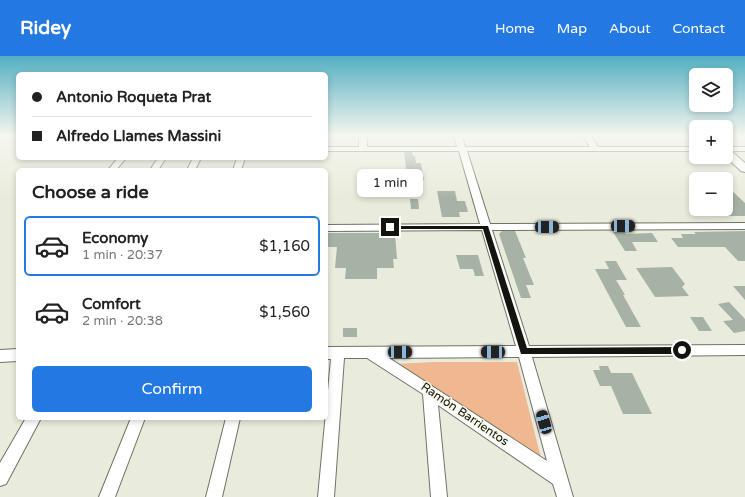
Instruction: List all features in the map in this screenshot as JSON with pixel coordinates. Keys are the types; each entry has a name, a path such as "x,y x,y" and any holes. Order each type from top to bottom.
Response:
{"main road":[{"path":"734,157 745,169"}],"street":[{"path":"464,157 524,352 565,497"},
{"path":"114,168 120,160"},
{"path":"328,228 745,226"},
{"path":"326,497 332,353 745,350"},
{"name":"Ramón Barrientos","path":"369,353 430,391 560,478"},
{"path":"0,356 16,355"},
{"path":"430,391 439,497"},
{"path":"0,478 33,420"},
{"path":"107,497 137,420"},
{"path":"214,497 233,420"}],"shaded area":[{"path":"435,362 517,362 543,466 393,364"}],"building":[{"path":"405,157 415,157 416,163 421,163 424,180 420,180 421,183 408,183"},
{"path":"437,191 455,191 457,201 465,201 468,212 459,212 460,217 442,217"},
{"path":"733,192 745,203 745,216 733,216"},
{"path":"410,199 418,199 419,209 411,209"},
{"path":"502,231 515,231 526,258 523,258 534,285 526,285 531,298 521,298 499,234"},
{"path":"745,231 745,261 738,261 725,247 678,247 671,238 683,238 681,234 696,234 694,232"},
{"path":"613,232 625,232 626,234 652,233 658,242 632,242 637,251 625,251"},
{"path":"328,233 395,233 397,259 393,259 394,268 377,268 377,279 345,279 346,268 335,268 337,247 328,247"},
{"path":"456,255 478,255 484,276 475,276 473,269 460,269"},
{"path":"605,261 616,261 627,280 616,280 641,327 626,327 595,269 609,269"},
{"path":"672,267 685,284 682,287 689,296 655,297 636,268"},
{"path":"733,286 745,286 745,300"},
{"path":"729,302 745,319 745,331 734,333 723,321 733,320 718,304"},
{"path":"690,317 703,317 712,331 699,331"},
{"path":"343,328 357,328 357,337 343,337"},
{"path":"599,366 608,366 611,373 632,373 652,414 623,414 611,386 600,386 593,370 600,370"}],"route":[{"path":"390,227 486,227 524,352 682,350"}]}
